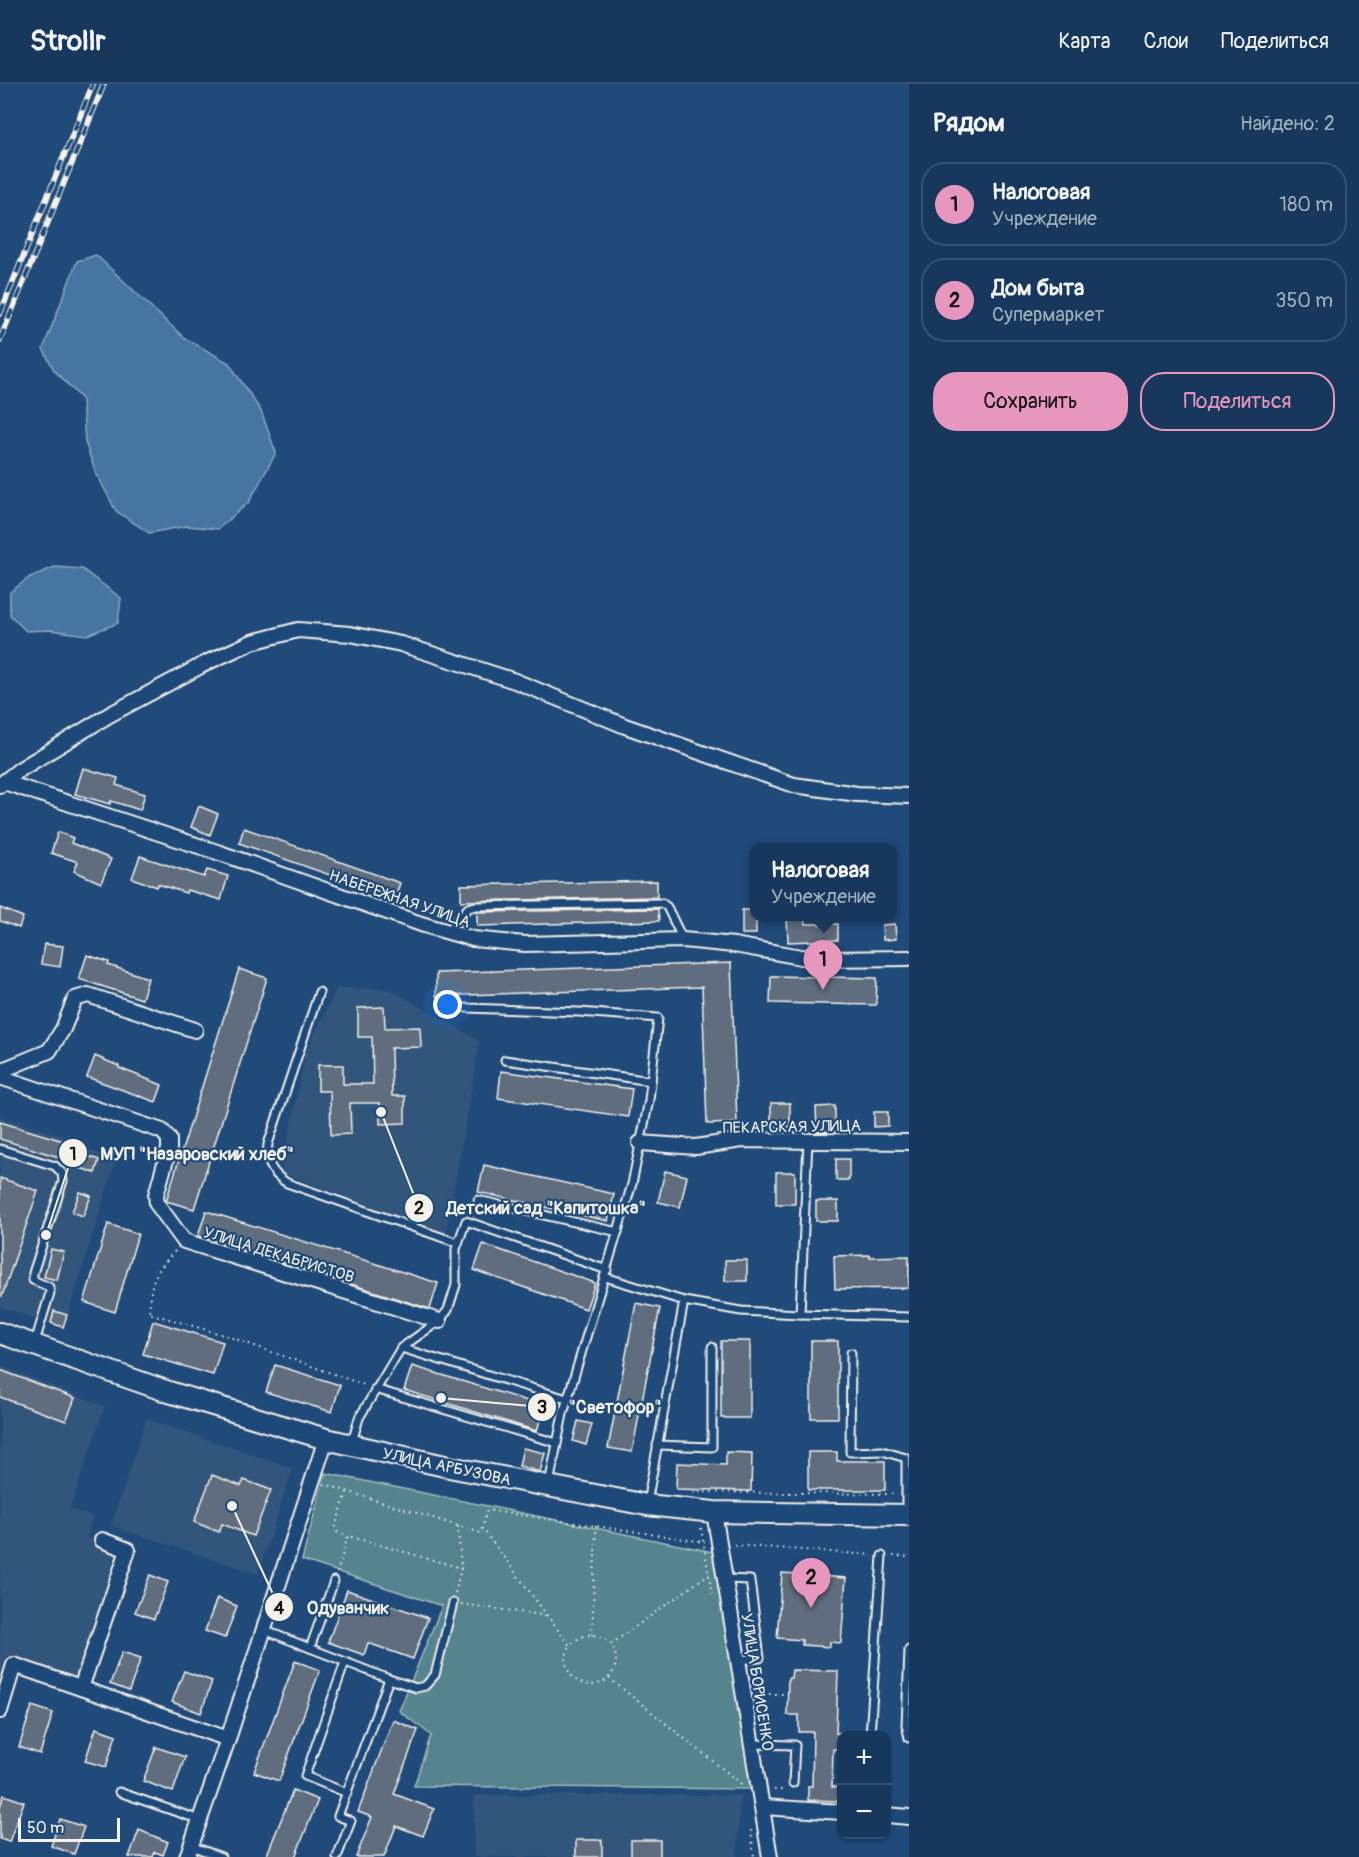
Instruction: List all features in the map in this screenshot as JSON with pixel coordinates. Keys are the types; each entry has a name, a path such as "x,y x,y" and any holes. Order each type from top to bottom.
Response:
{"street":[{"path":"2,784 19,770 109,715 208,662 252,642 298,630 350,633 401,644 515,681 625,726 794,785 857,794 909,796"},
{"name":"НАБЕРЕЖНАЯ УЛИЦА","path":"2,784 223,854 473,939 525,944 683,940 734,945 825,960 909,958"},
{"path":"0,1071 49,1051 63,1029 75,999 88,995 195,1030"},
{"name":"УЛИЦА ДЕКАБРИСТОВ","path":"0,1077 162,1131 170,1139 170,1149 156,1195 157,1203 184,1241 439,1321"},
{"name":"ПЕКАРСКАЯ УЛИЦА","path":"640,1143 696,1147 742,1140 909,1142"},
{"name":"УЛИЦА АРБУЗОВА","path":"0,1333 169,1392 326,1439 548,1487 647,1505 714,1512 908,1515"},
{"path":"189,1851 326,1439"},
{"name":"УЛИЦА БОРИСЕНКО","path":"714,1512 770,1857"},
{"path":"81,1688 128,1550 102,1540"},
{"path":"0,1711 14,1665 228,1739"},
{"path":"762,1807 837,1812"},
{"path":"891,1815 909,1816"}],"lane":[{"path":"447,932 468,908 476,906 662,903 667,906 683,940"},
{"path":"320,992 268,1143 269,1164 273,1172 287,1183 458,1243"},
{"path":"466,1008 579,1012 658,1018 651,1081 632,1184 567,1399 548,1487"},
{"path":"505,1060 651,1081"},
{"path":"800,1314 808,1141"},
{"path":"0,1149 55,1166 62,1173 63,1181 33,1273 33,1280 49,1287 50,1293 35,1345"},
{"path":"478,1200 618,1232"},
{"path":"351,1446 359,1418 401,1348 439,1321 453,1298 456,1250 466,1221 684,1301 741,1311 909,1317"},
{"path":"647,1505 684,1301"},
{"path":"657,1445 712,1447 712,1347"},
{"path":"401,1348 567,1399"},
{"path":"851,1353 850,1452 882,1451 906,1458 908,1515"},
{"path":"375,1389 557,1443"},
{"path":"870,1731 882,1556"},
{"path":"725,1579 750,1580 760,1658 738,1660"},
{"path":"310,1648 334,1581"},
{"path":"264,1630 416,1688 425,1686 435,1675 453,1603"},
{"path":"909,1650 906,1725 909,1738"},
{"path":"345,1662 305,1776 347,1793"},
{"path":"337,1857 351,1821 338,1816 389,1679"},
{"path":"751,1744 795,1745 794,1783"},
{"path":"119,1792 200,1820"},
{"path":"189,1851 221,1857"}],"path":[{"path":"184,1241 151,1281 149,1313 227,1336 375,1389"},
{"path":"312,1480 481,1533 487,1510 719,1544 909,1557"},
{"path":"347,1491 335,1527 337,1532 461,1568"},
{"path":"684,1492 906,1494"},
{"path":"458,1526 461,1568 453,1603 548,1616"},
{"path":"592,1635 596,1526"},
{"path":"482,1528 570,1646"},
{"path":"334,1581 348,1536"},
{"path":"611,1644 709,1574"},
{"path":"592,1635 602,1637 611,1644 615,1651 616,1662 614,1672 609,1678 599,1684 589,1686 571,1677 566,1668 565,1658 570,1646 582,1636 592,1635"},
{"path":"757,1694 760,1658"},
{"path":"609,1678 744,1786 758,1790 793,1790 794,1783"}],"shaded area":[{"path":"96,255 183,337 229,363 261,411 276,453 249,502 218,529 187,526 149,533 116,511 95,471 85,442 82,399 54,370 43,349 77,261"},
{"path":"55,567 82,569 121,598 118,623 87,635 50,630 26,631 10,615 10,592 30,577"},
{"path":"337,988 390,989 480,1041 446,1233 281,1173 306,1051"},
{"path":"0,1117 67,1137 115,1163 64,1328 0,1307"},
{"path":"0,1366 105,1406 70,1509 93,1517 86,1538 117,1549 76,1682 12,1660 0,1697"},
{"path":"146,1419 293,1468 258,1574 111,1526"},
{"path":"474,1795 740,1795 737,1857 474,1857"}],"green space":[{"path":"325,1473 713,1552 751,1789 414,1786 431,1735 399,1711 442,1606 302,1560"}],"building":[{"path":"83,768 118,778 116,785 145,794 140,810 111,801 110,804 75,794"},
{"path":"199,806 218,814 210,835 191,827"},
{"path":"244,828 400,883 395,898 239,843"},
{"path":"58,832 73,838 71,843 111,859 101,883 74,871 78,862 51,853"},
{"path":"140,856 204,877 207,870 228,876 221,900 187,890 186,893 158,884 157,887 132,878"},
{"path":"657,881 657,897 461,901 461,885"},
{"path":"0,908 23,917 19,928 0,921"},
{"path":"658,909 659,921 477,926 477,912"},
{"path":"742,910 750,910 750,921 756,921 756,934 742,934"},
{"path":"787,921 805,921 805,924 838,924 838,940 788,942"},
{"path":"895,924 896,939 883,940 882,925"},
{"path":"44,944 63,946 60,967 41,964"},
{"path":"87,955 109,962 108,965 148,978 142,999 79,979"},
{"path":"731,963 737,1123 707,1124 702,987 436,996 436,973"},
{"path":"239,969 267,978 194,1209 166,1201"},
{"path":"771,976 877,978 876,1005 770,1003"},
{"path":"384,1007 385,1028 420,1027 421,1047 391,1048 392,1096 405,1096 405,1123 380,1124 380,1103 350,1103 351,1134 331,1135 330,1091 318,1091 318,1065 343,1065 343,1084 373,1084 372,1037 358,1037 358,1008"},
{"path":"95,1056 162,1085 156,1102 87,1077"},
{"path":"501,1071 632,1089 628,1117 498,1098"},
{"path":"771,1103 790,1103 790,1127 771,1127"},
{"path":"835,1106 835,1131 817,1132 816,1107"},
{"path":"874,1112 888,1112 888,1126 874,1127"},
{"path":"0,1122 67,1142 62,1158 0,1139"},
{"path":"81,1154 99,1160 95,1173 77,1167"},
{"path":"836,1159 849,1159 849,1180 836,1180"},
{"path":"484,1165 614,1194 608,1221 478,1192"},
{"path":"665,1171 687,1176 680,1207 658,1202"},
{"path":"776,1172 795,1172 795,1204 776,1204"},
{"path":"0,1178 38,1191 2,1296 0,1296"},
{"path":"80,1192 91,1196 83,1216 72,1212"},
{"path":"816,1201 838,1201 838,1221 816,1221"},
{"path":"206,1211 438,1283 430,1309 198,1236"},
{"path":"108,1224 138,1234 115,1312 84,1302"},
{"path":"483,1244 595,1283 586,1309 474,1270"},
{"path":"51,1249 64,1252 57,1280 44,1277"},
{"path":"870,1255 870,1257 909,1256 909,1288 835,1289 834,1256"},
{"path":"725,1260 747,1260 747,1281 725,1281"},
{"path":"636,1303 660,1308 632,1452 608,1448"},
{"path":"54,1311 67,1315 63,1327 51,1323"},
{"path":"153,1321 223,1342 213,1375 143,1354"},
{"path":"721,1341 750,1341 750,1418 721,1418"},
{"path":"811,1341 838,1341 838,1418 811,1418"},
{"path":"275,1365 340,1385 332,1412 266,1392"},
{"path":"412,1366 544,1406 537,1431 404,1390"},
{"path":"0,1370 75,1398 66,1421 0,1397"},
{"path":"578,1421 592,1424 586,1445 573,1441"},
{"path":"523,1448 545,1453 540,1472 519,1466"},
{"path":"726,1452 752,1453 751,1491 676,1489 677,1463 726,1465"},
{"path":"808,1452 837,1452 837,1461 885,1461 885,1490 808,1490"},
{"path":"212,1475 241,1486 244,1480 271,1490 253,1536 222,1524 219,1532 194,1522"},
{"path":"782,1573 846,1578 841,1643 830,1642 830,1647 802,1645 802,1640 777,1638"},
{"path":"150,1575 168,1582 154,1619 135,1612"},
{"path":"347,1590 428,1618 413,1659 368,1643 364,1655 328,1642"},
{"path":"217,1598 237,1606 225,1638 205,1631"},
{"path":"122,1652 141,1658 129,1691 110,1684"},
{"path":"295,1661 320,1670 279,1781 254,1772"},
{"path":"792,1670 838,1671 837,1749 833,1749 832,1787 837,1787 837,1801 808,1800 808,1786 812,1786 813,1732 799,1732 799,1715 787,1715 788,1678 791,1678"},
{"path":"184,1671 212,1681 201,1713 172,1702"},
{"path":"32,1706 53,1713 40,1754 19,1747"},
{"path":"393,1720 418,1730 394,1794 434,1809 423,1836 396,1826 384,1857 356,1857 372,1817 358,1812"},
{"path":"96,1728 116,1735 106,1767 85,1761"},
{"path":"156,1747 185,1757 173,1792 143,1781"},
{"path":"293,1790 318,1800 295,1857 266,1857"},
{"path":"4,1795 24,1802 9,1842 0,1839 0,1807"},
{"path":"60,1819 84,1827 74,1854 51,1846"},
{"path":"139,1830 168,1842 163,1855 155,1852 153,1857 129,1857"},
{"path":"576,1840 602,1840 602,1857 576,1857"},
{"path":"631,1840 660,1840 660,1857 631,1857"}],"railway":[{"path":"0,314 93,84"},
{"path":"0,340 104,84"}],"place":[{"name":"Налоговая","path":"823,990"},
{"name":"Детский сад \"Капитошка\"","path":"381,1112"},
{"name":"МУП \"Назаровский хлеб\"","path":"46,1235"},
{"name":"\"Светофор\"","path":"441,1398"},
{"name":"Одуванчик","path":"232,1506"},
{"name":"Дом быта","path":"811,1608"}]}
